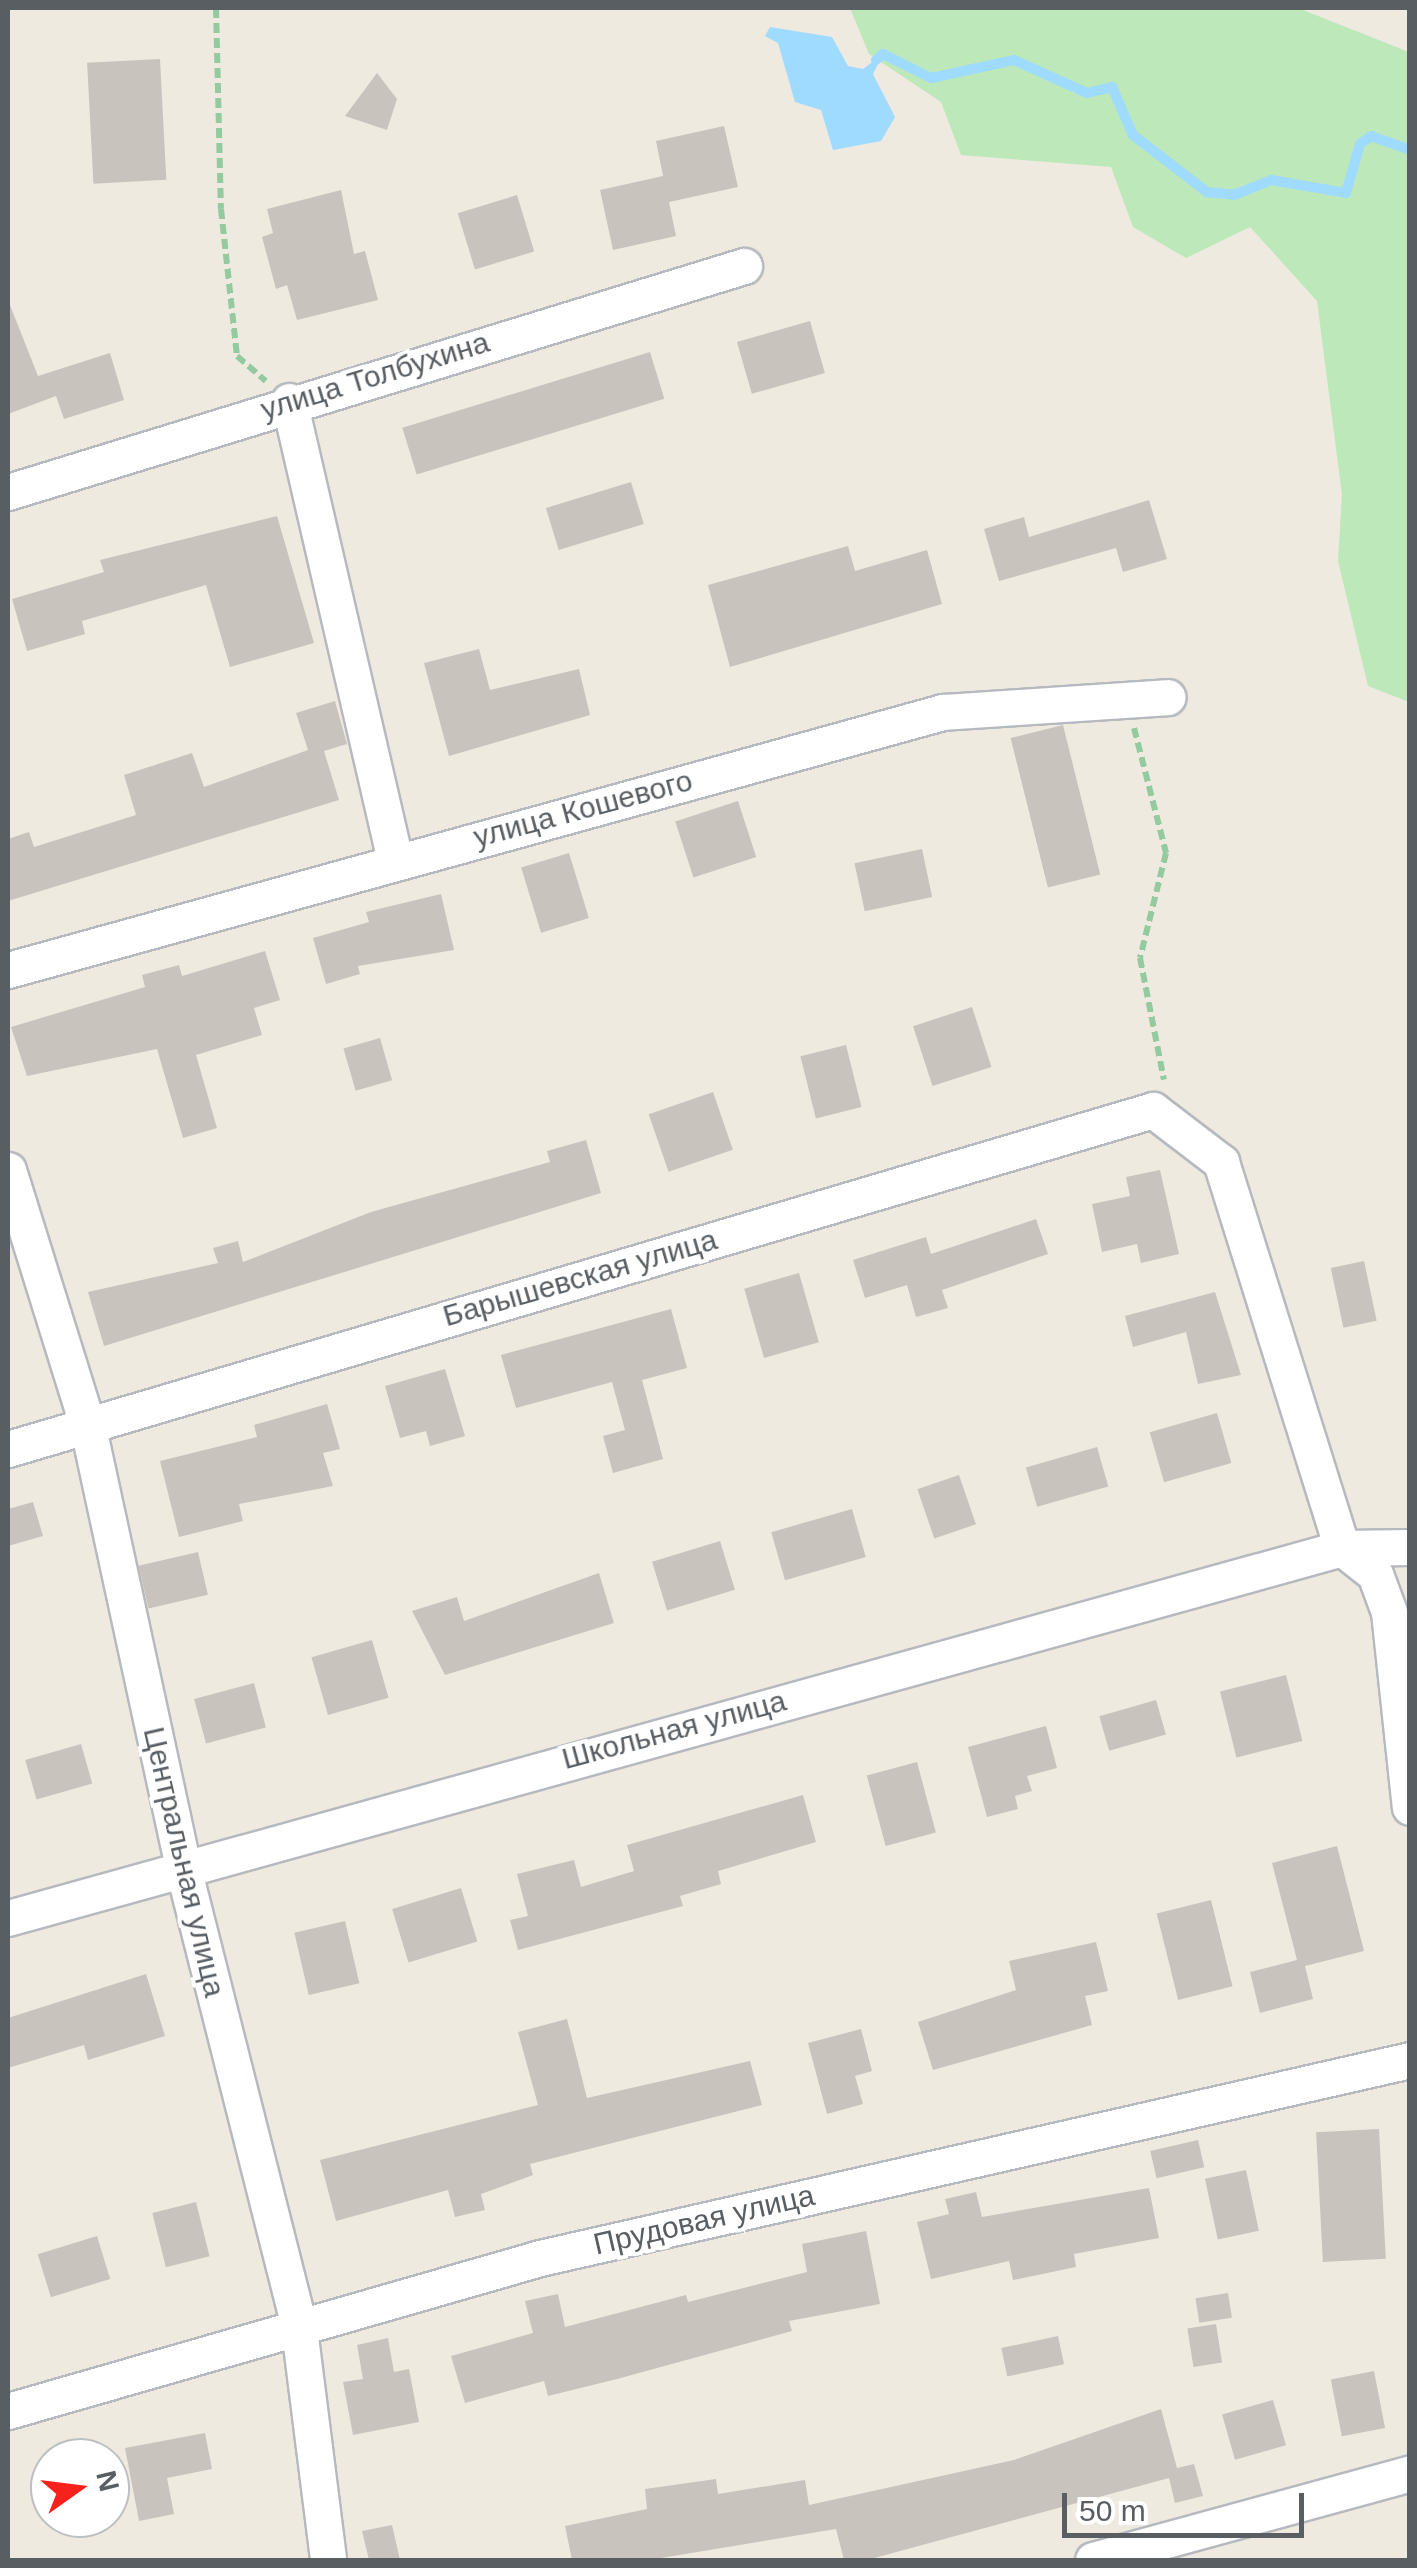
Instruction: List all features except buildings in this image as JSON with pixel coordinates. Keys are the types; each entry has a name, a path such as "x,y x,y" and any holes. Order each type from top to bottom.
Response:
{"street":[{"name":"улица Толбухина","path":"8,492 289,401 744,266"},
{"path":"289,401 394,860"},
{"name":"улица Кошевого","path":"8,970 394,860 943,712 1168,696"},
{"path":"1158,1113 1221,1162 1342,1548 1375,1574 1389,1612 1410,1807"},
{"name":"Барышевская улица","path":"8,1449 1158,1113"},
{"name":"Центральная улица","path":"8,1170 87,1423 182,1864 298,2321 328,2560"},
{"name":"Школьная улица","path":"8,1918 182,1864 1342,1548 1410,1547"},
{"name":"Прудовая улица","path":"8,2412 298,2321 1410,2060"},
{"path":"1093,2560 1410,2473"}],"path":[{"path":"216,8 221,209 237,356 289,401"},
{"path":"1124,700 1166,852 1140,958 1166,1058 1158,1113"}],"green space":[{"path":"850,8 1303,10 1409,52 1409,702 1368,686 1338,561 1342,495 1317,301 1250,227 1186,258 1133,227 1111,167 961,155 941,102 869,54"}],"water":[{"path":"770,27 832,37 848,66 863,69 883,54 873,74 895,117 881,141 833,150 821,110 795,102 778,43 765,36"}],"waterway":[{"path":"876,60 883,54 931,78 1014,60 1087,93 1112,87 1133,135 1207,192 1234,195 1271,180 1346,193 1360,144 1371,136 1410,150"}]}
